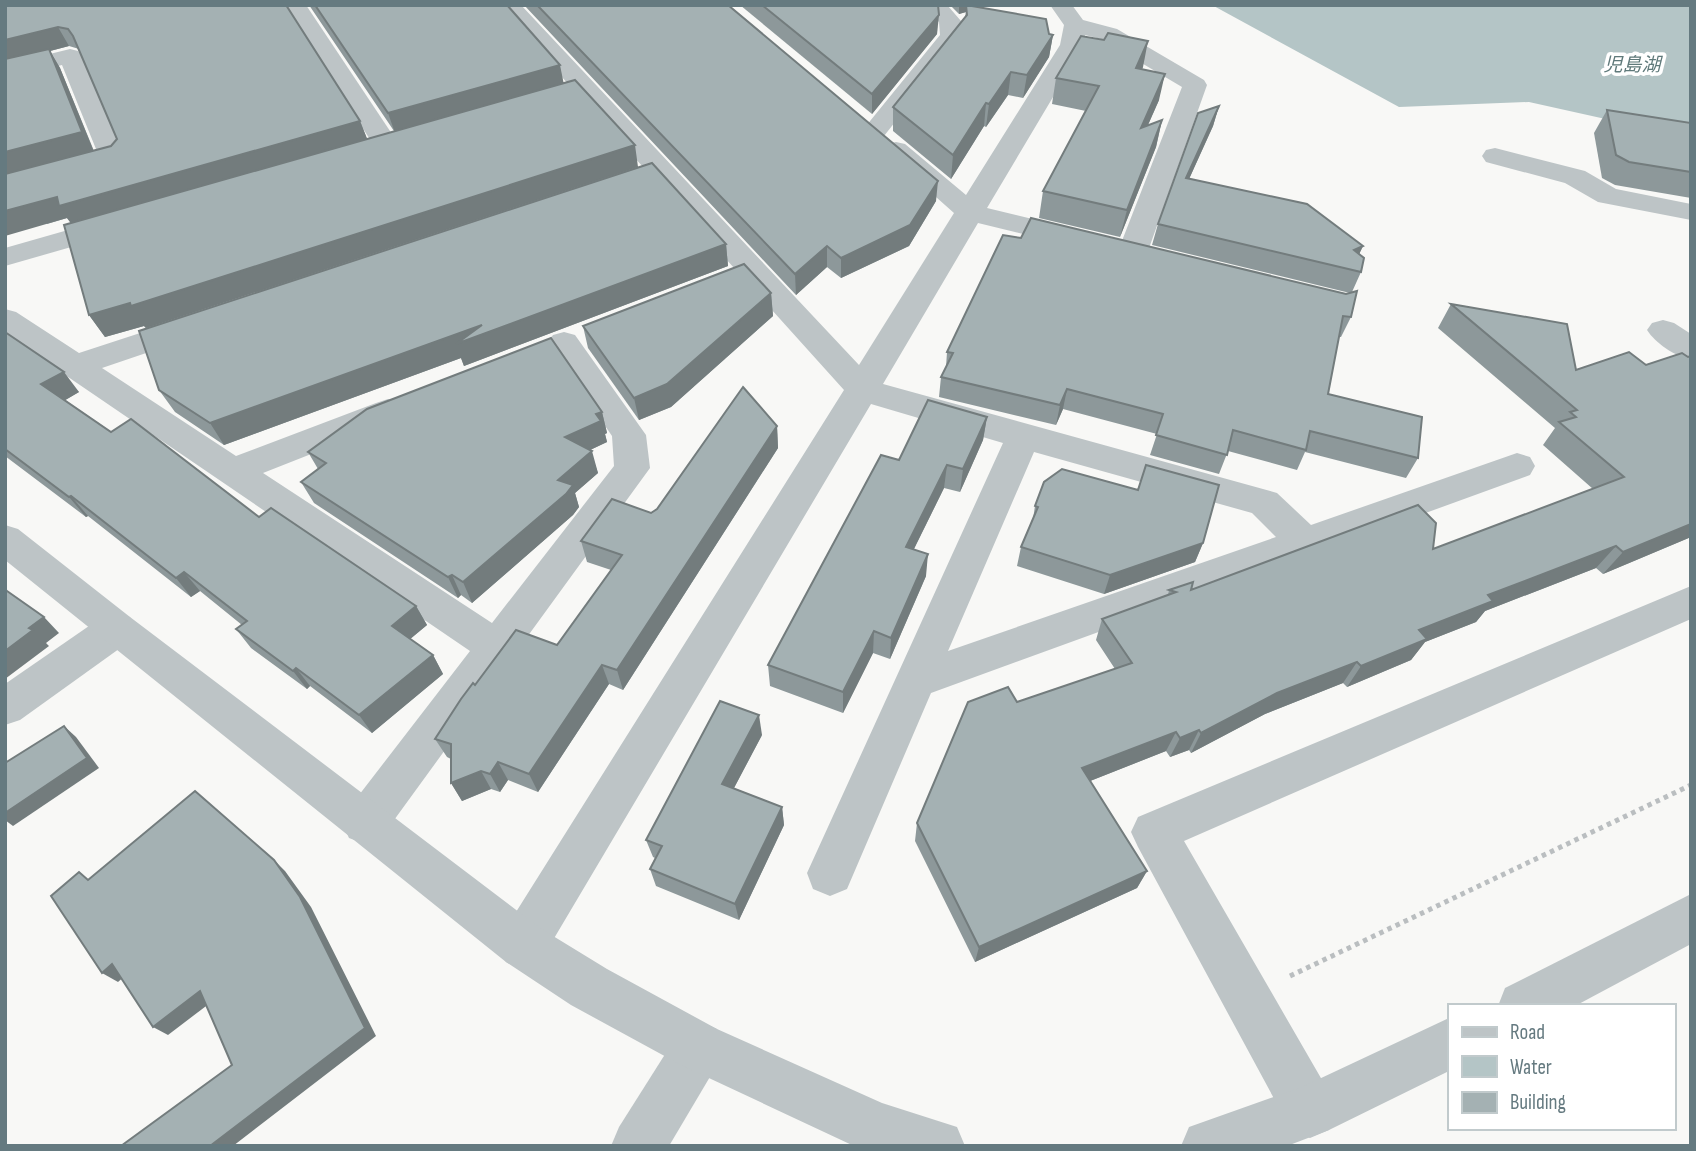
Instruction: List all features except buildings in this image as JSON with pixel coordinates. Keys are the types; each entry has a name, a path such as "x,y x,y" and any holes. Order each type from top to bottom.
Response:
{"street":[{"path":"295,5 387,146"},
{"path":"508,5 572,93 739,275 863,390 1265,503 1304,541"},
{"path":"875,131 951,36 954,26 950,18 931,5"},
{"path":"855,115 971,212 1146,255 1195,85 1109,34 1068,15"},
{"path":"523,945 1072,46 1068,15"},
{"path":"5,72 70,56 113,158 5,188"},
{"path":"360,154 413,139"},
{"path":"1495,156 1575,177 1608,196 1691,212"},
{"path":"5,257 137,219"},
{"path":"75,366 218,318"},
{"path":"5,319 497,648"},
{"path":"1663,330 1691,350"},
{"path":"365,823 632,468 629,435 564,342"},
{"path":"233,471 411,402"},
{"path":"830,873 1023,437"},
{"path":"914,681 1517,466"},
{"path":"5,538 116,629 523,945 589,987 699,1047 878,1129 938,1146"},
{"path":"1310,1111 1244,998 1154,832 1691,602"},
{"path":"5,708 116,629"},
{"path":"1526,1004 1691,918"},
{"path":"1208,1146 1310,1111 1448,1044"},
{"path":"638,1146 699,1047"}],"path":[{"path":"1244,998 1691,785"}],"water":[{"name":"児島湖","path":"1212,5 1691,5 1691,138 1529,102 1399,107"}]}
